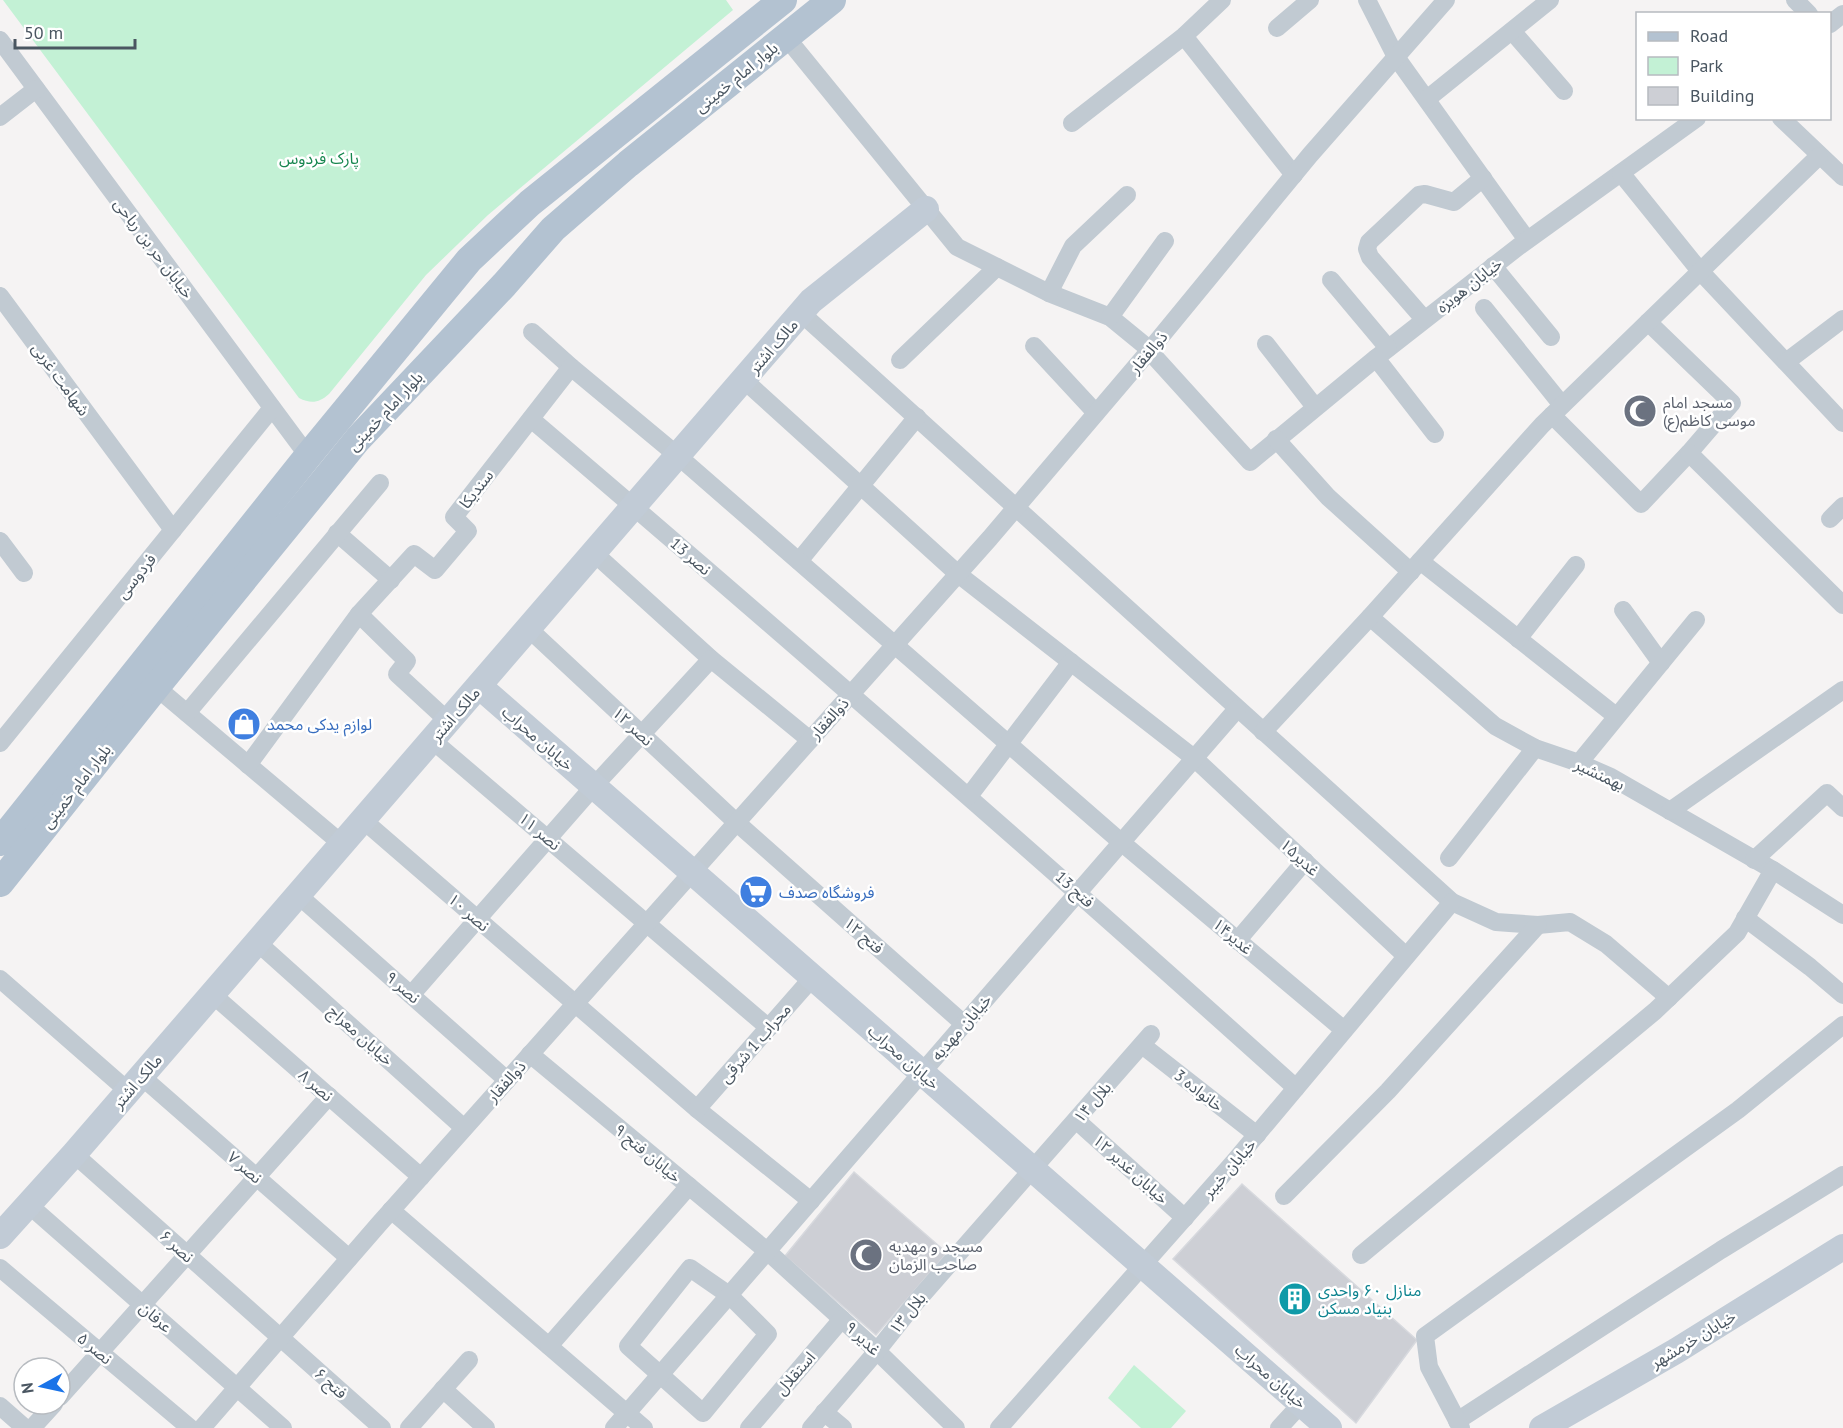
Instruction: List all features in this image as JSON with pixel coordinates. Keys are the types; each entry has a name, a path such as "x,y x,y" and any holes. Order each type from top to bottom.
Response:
{"main road":[{"name":"بلوار امام خمینی","path":"0,882 358,439 504,285 553,229 628,164 832,0"},
{"name":"بلوار امام خمینی","path":"0,842 308,456 469,260 530,203 768,5"},
{"path":"469,260 476,273 482,278 504,285"},
{"path":"442,292 451,293 463,302 470,320"}],"street":[{"path":"1072,123 1184,36 1222,0"},
{"path":"1277,28 1310,0"},
{"path":"1367,0 1396,57 1527,240"},
{"name":"ذوالفقار","path":"202,1428 391,1210 958,574 1149,351 1294,175 1446,0"},
{"path":"1427,99 1550,0"},
{"path":"1795,0 1807,12"},
{"path":"1831,23 1843,14"},
{"path":"1512,31 1564,91"},
{"path":"1184,36 1294,175"},
{"path":"786,37 957,246 1049,293 1110,316 1149,351"},
{"name":"خیابان حر بن ریاحی","path":"0,40 308,456"},
{"path":"0,117 36,89"},
{"name":"خیابان هویزه","path":"1149,351 1250,462 1424,319 1527,240 1694,120"},
{"path":"1783,120 1843,177"},
{"path":"1263,732 1371,617 1513,456 1557,410 1820,156"},
{"path":"1621,173 1700,271 1843,423"},
{"path":"1424,319 1370,257 1366,249 1369,242 1419,195 1425,194 1454,201 1483,178"},
{"path":"1049,293 1073,246 1127,195"},
{"name":"مالک اشتر","path":"0,1236 135,1084 801,313 812,301 926,209"},
{"path":"1110,316 1165,241"},
{"path":"1493,266 1551,337"},
{"path":"900,360 997,267"},
{"path":"1331,280 1436,435"},
{"name":"شهامت غربی","path":"0,296 173,530"},
{"path":"1484,308 1557,410 1641,504 1732,403 1648,322"},
{"path":"801,313 1452,902 1496,922 1538,925 1570,922 1606,944 1670,998"},
{"path":"1786,362 1843,319"},
{"path":"532,332 678,456"},
{"path":"1266,344 1315,407"},
{"path":"1034,346 1096,413"},
{"name":"سندیکا","path":"248,765 359,614 414,554 435,570 468,531 454,517 571,367"},
{"name":"غدیر۱۵","path":"744,380 958,574 1194,758 1406,956"},
{"name":"فردوسی","path":"0,743 272,408"},
{"path":"799,561 917,417"},
{"name":"نصر 13","path":"531,419 851,693"},
{"path":"1276,439 1328,497 1416,567 1518,639 1616,716"},
{"path":"1689,453 1843,604"},
{"name":"غدیر۱۴","path":"678,456 1121,843 1344,1030"},
{"path":"187,713 380,483"},
{"path":"1830,519 1843,506"},
{"path":"337,533 391,580"},
{"path":"0,541 24,573"},
{"path":"594,553 711,659 810,740"},
{"path":"1518,639 1575,565"},
{"path":"1623,610 1660,663"},
{"name":"نصر ۱۱","path":"359,614 407,662 397,674 440,731 548,838 769,1028"},
{"name":"بهمنشیر","path":"1371,617 1495,726 1535,748 1611,777 1773,870 1843,915"},
{"path":"1579,763 1696,620"},
{"name":"نصر ۱۲","path":"529,628 736,822"},
{"path":"411,995 594,786 711,659"},
{"path":"969,796 1071,662"},
{"name":"خیابان محراب","path":"479,686 1329,1428"},
{"path":"156,687 342,844"},
{"path":"1670,811 1843,690"},
{"name":"فتح 13","path":"851,693 1078,892 1296,1088"},
{"name":"خیابان مهدیه","path":"614,1428 1237,709"},
{"path":"1449,858 1535,748"},
{"path":"1754,860 1827,793 1843,808"},
{"name":"نصر ۱۰","path":"363,820 697,1109 811,1201"},
{"name":"فتح ۱۲","path":"736,822 964,1024"},
{"path":"1238,940 1305,861"},
{"path":"1361,1255 1670,998 1737,933 1773,870"},
{"name":"نصر ۹","path":"298,895 507,1080"},
{"name":"خیابان خیبر","path":"1008,1425 1143,1265 1257,1135 1452,902"},
{"path":"1745,918 1843,995"},
{"path":"1284,1196 1388,1091 1538,925"},
{"name":"خیابان معراج","path":"257,942 464,1128"},
{"name":"محراب 1 شرقی","path":"697,1109 813,977"},
{"name":"نصر ۷","path":"0,979 256,1177 349,1258"},
{"name":"نصر ۸","path":"212,994 421,1177"},
{"path":"1843,1026 1738,1110 1425,1336 1429,1367 1459,1424 1731,1244 1843,1174"},
{"name":"بلال ۱۴","path":"1033,1169 1147,1039"},
{"name":"خانواده 3","path":"1147,1039 1257,1135"},
{"name":"خیابان فتح ۹","path":"530,1054 767,1251"},
{"path":"72,1384 328,1096"},
{"name":"خیابان غدیر ۱۲","path":"1076,1120 1185,1218"},
{"name":"نصر ۶","path":"74,1154 280,1338"},
{"name":"بلال ۱۳","path":"811,1428 916,1302 1033,1169"},
{"path":"549,1346 689,1186"},
{"name":"عرفان","path":"29,1205 284,1428"},
{"path":"391,1210 644,1428"},
{"name":"خیابان خرمشهر","path":"1542,1428 1676,1351 1843,1247"},
{"name":"غدیر ۹","path":"767,1251 877,1350 956,1428"},
{"name":"نصر ۵","path":"0,1268 190,1428"},
{"path":"690,1268 729,1295 768,1334 703,1413 660,1375 627,1347 690,1268"},
{"name":"استقلال","path":"749,1428 842,1319"},
{"name":"فتح ۶","path":"280,1338 382,1428"},
{"path":"409,1428 469,1360"},
{"path":"443,1389 486,1428"},
{"path":"1279,1428 1302,1403"},
{"path":"0,1406 25,1428"},
{"path":"824,1412 843,1428"},
{"path":"32,1428 43,1416"}],"green space":[{"name":"پارک فردوس","path":"3,0 726,0 733,10 488,215 426,275 329,394 318,401 311,402 299,398"},
{"path":"1134,1365 1186,1411 1171,1428 1141,1428 1108,1398"}],"building":[{"name":"مسجد و مهدیه صاحب الزمان","path":"854,1172 947,1253 876,1335 785,1256"},
{"name":"منازل ۶۰ واحدی بنیاد مسکن","path":"1242,1184 1417,1340 1356,1423 1173,1259"}],"place":[{"name":"مسجد امام موسی کاظم(ع)","path":"1640,411"},
{"name":"لوازم یدکی محمد","path":"244,724"},
{"name":"فروشگاه صدف","path":"756,892"},
{"name":"مسجد و مهدیه صاحب الزمان","path":"866,1255"},
{"name":"منازل ۶۰ واحدی بنیاد مسکن","path":"1295,1299"}]}
